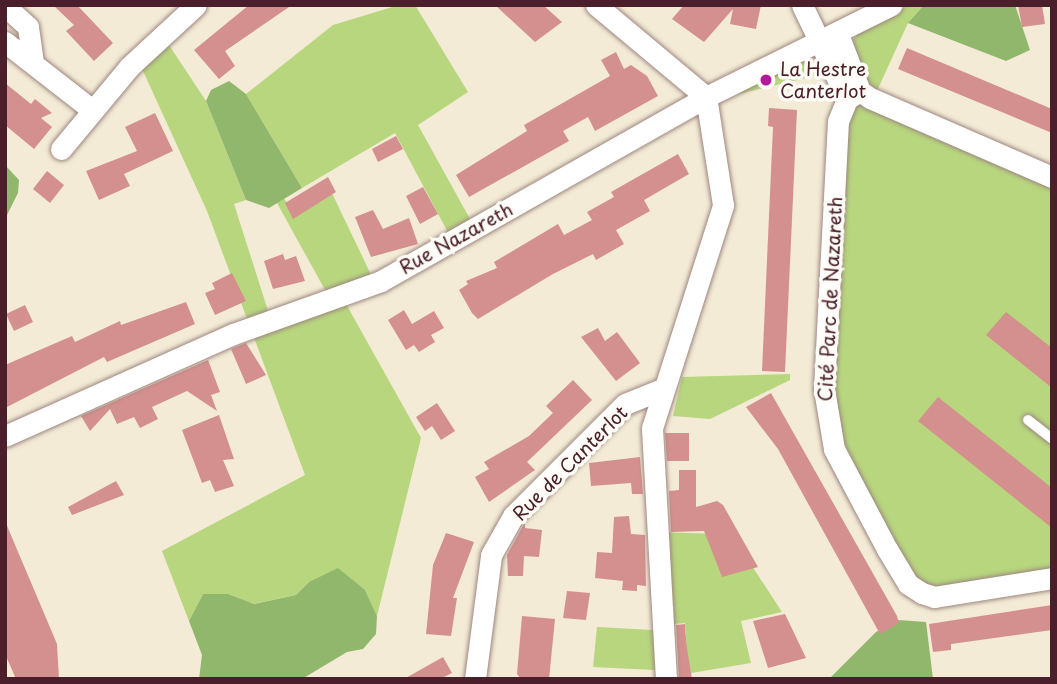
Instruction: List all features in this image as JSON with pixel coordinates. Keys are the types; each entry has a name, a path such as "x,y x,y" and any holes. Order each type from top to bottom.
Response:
{"street":[{"path":"61,149 91,109 196,5"},
{"path":"596,5 706,97"},
{"path":"802,5 830,38 854,95 1052,177"},
{"name":"Rue Nazareth","path":"5,436 233,334 381,281 706,97 830,38 891,5"},
{"path":"5,6 28,27 33,61"},
{"path":"5,42 33,61 91,109"},
{"name":"Cité Parc de Nazareth","path":"854,95 838,121 824,389 834,449 908,584 922,593 934,597 1052,578"},
{"name":"Rue de Canterlot","path":"666,679 652,428 662,389 723,205 706,97"},
{"name":"Rue de Canterlot","path":"475,679 491,555 513,516 625,404 662,389"}],"lane":[{"path":"1028,420 1052,439"}],"green space":[{"path":"399,5 415,5 468,92 418,125 475,228 452,240 395,133 302,188 246,94 333,25"},
{"path":"909,5 924,5 908,23 876,93 863,86 850,50 853,41 860,30"},
{"path":"924,5 1015,5 1030,50 1006,61 908,23"},
{"path":"163,36 206,101 246,200 234,204 271,320 330,299 277,203 284,198 291,211 330,189 375,283 341,295 421,438 377,616 365,590 309,582 296,595 253,604 228,594 203,594 189,621 162,551 305,475 207,211 138,60"},
{"path":"797,59 819,66 822,74 739,94 721,90"},
{"path":"229,81 246,94 302,188 269,208 246,200 206,101 211,90"},
{"path":"843,93 1052,176 1052,580 922,595 823,404"},
{"path":"5,165 19,180 18,193 5,219"},
{"path":"790,374 790,380 710,419 673,416 682,377"},
{"path":"656,532 721,534 752,566 782,612 741,621 751,663 691,673 681,636 686,635 685,623 674,624 674,606 660,607"},
{"path":"338,568 365,590 377,616 376,634 363,649 347,652 302,679 199,679 202,655 189,621 203,594 228,594 254,604 296,595 309,582"},
{"path":"898,620 926,622 933,679 829,679 876,632"},
{"path":"597,627 653,630 655,670 593,667"}],"building":[{"path":"53,5 77,5 113,43 94,61 66,31 74,25"},
{"path":"249,5 292,5 225,51 235,66 219,79 194,50"},
{"path":"495,5 543,5 562,22 535,42"},
{"path":"684,5 761,5 756,29 730,24 733,9 704,42 672,19"},
{"path":"1018,5 1042,5 1045,24 1022,27"},
{"path":"907,48 1052,109 1052,133 898,69"},
{"path":"616,52 624,69 631,65 647,76 658,96 595,131 588,117 563,131 569,141 469,197 456,175 527,131 524,125 610,76 601,60"},
{"path":"5,83 31,104 35,99 52,113 41,118 52,127 34,149 5,125"},
{"path":"769,108 797,110 785,372 762,371 773,127 768,126"},
{"path":"155,113 173,151 124,174 130,186 99,200 86,171 137,151 125,127"},
{"path":"396,136 403,149 378,162 372,149"},
{"path":"678,154 689,174 644,200 650,211 616,230 624,244 596,260 593,254 553,274 478,319 472,313 459,290 468,284 466,281 497,268 494,262 558,224 564,235 592,220 587,212 614,197 611,192"},
{"path":"47,171 64,185 50,203 33,189"},
{"path":"328,177 336,192 293,219 285,203"},
{"path":"423,187 438,214 420,224 406,196"},
{"path":"373,210 383,229 409,218 418,244 371,257 355,217"},
{"path":"283,254 285,260 296,256 305,281 273,289 264,261"},
{"path":"232,273 246,301 215,315 205,293 215,289 212,283"},
{"path":"186,302 195,324 107,362 104,357 5,408 5,365 72,336 75,342 120,321 121,325"},
{"path":"25,305 33,322 14,331 6,314"},
{"path":"404,310 412,324 434,311 444,328 431,335 435,342 419,352 414,345 406,350 388,320"},
{"path":"1006,312 1052,348 1052,388 986,335"},
{"path":"598,328 605,341 617,332 640,363 616,381 581,337"},
{"path":"246,343 266,375 246,384 231,349"},
{"path":"208,360 220,392 211,395 217,411 187,391 152,407 158,419 140,428 134,417 117,424 110,409 90,431 81,416"},
{"path":"573,380 592,400 527,462 535,470 489,502 475,477 489,469 484,462 529,436 553,413 546,406"},
{"path":"771,393 897,616 899,623 880,634 778,449 746,407"},
{"path":"938,397 1052,488 1052,528 918,421"},
{"path":"437,403 455,431 441,440 432,426 425,431 416,417"},
{"path":"219,415 234,459 223,460 234,486 215,492 210,480 202,483 182,430"},
{"path":"665,433 689,433 689,461 667,461"},
{"path":"640,457 643,494 632,494 631,483 591,486 589,463"},
{"path":"679,470 696,470 696,507 717,501 723,505 758,567 722,577 704,531 671,532 669,491 679,490"},
{"path":"116,481 124,495 72,515 68,507"},
{"path":"629,516 631,534 645,535 646,586 637,585 637,591 622,590 623,581 595,578 597,552 612,553 614,517"},
{"path":"5,521 57,644 59,679 16,679 5,654"},
{"path":"525,522 525,528 542,530 539,557 524,556 523,576 508,576 507,555"},
{"path":"446,533 474,542 453,598 457,598 451,636 426,634 433,565"},
{"path":"567,591 590,593 586,620 563,618"},
{"path":"1052,605 1052,630 951,644 951,650 933,652 929,624"},
{"path":"785,614 806,658 768,668 753,621"},
{"path":"522,616 555,619 549,679 521,679 517,674"},
{"path":"685,624 692,679 679,679 676,625"},
{"path":"443,657 452,673 440,679 404,679"}],"place":[{"name":"La Hestre Canterlot","path":"766,80"}]}
